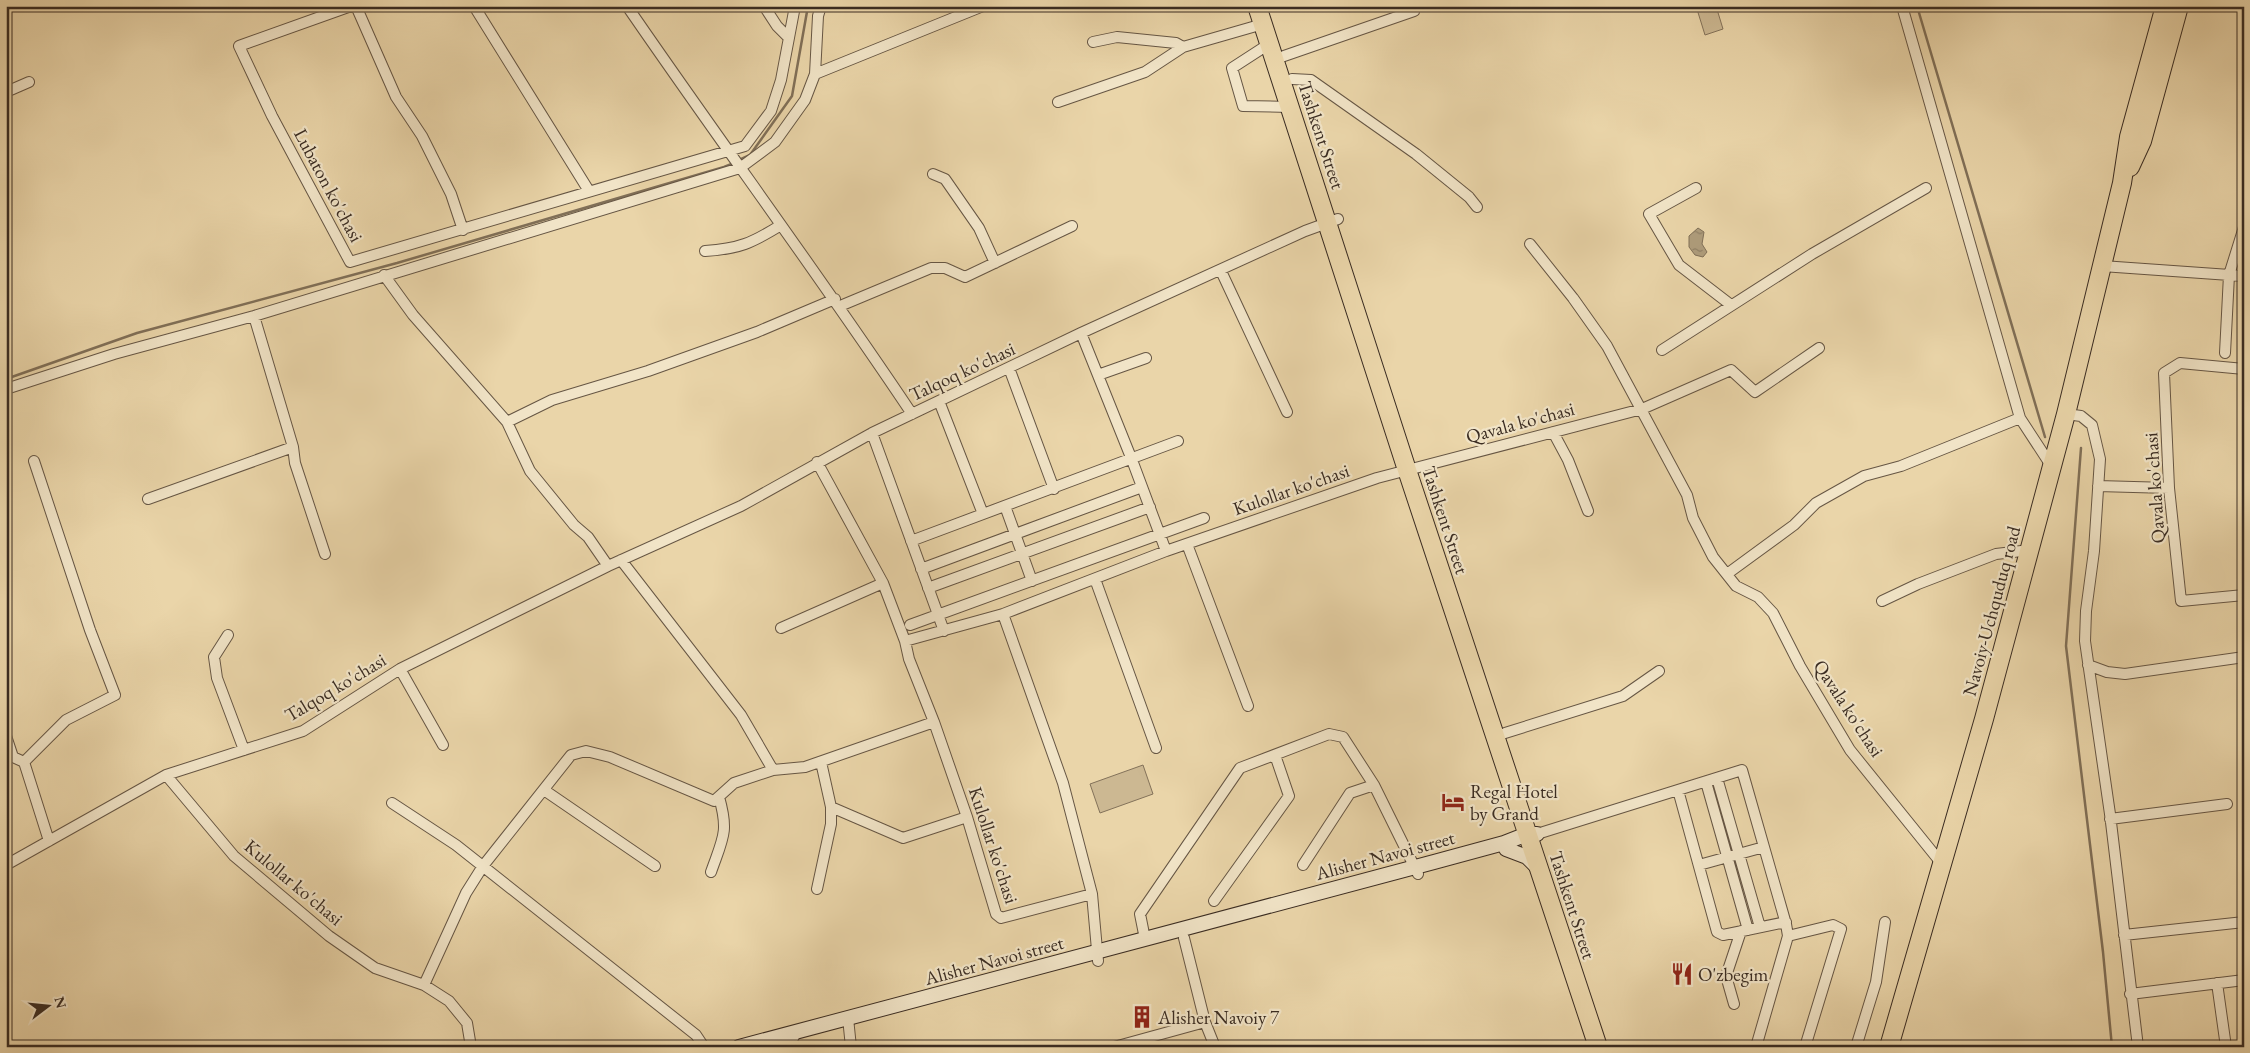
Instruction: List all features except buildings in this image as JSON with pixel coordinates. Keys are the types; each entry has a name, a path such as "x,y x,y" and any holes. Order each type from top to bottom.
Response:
{"highway":[{"name":"Tashkent Street","path":"1257,6 1290,107 1333,220"},
{"name":"Tashkent Street","path":"1267,6 1292,79 1333,220 1413,468 1519,809 1531,836 1608,1047"},
{"name":"Navoiy-Uchquduq road","path":"1888,1047 1984,719 2052,468 2122,183 2129,137 2165,6"},
{"name":"Navoiy-Uchquduq road","path":"2122,183 2142,141 2178,6"},
{"name":"Tashkent Street","path":"1413,468 1505,734 1538,868 1598,1047"}],"main road":[{"path":"1519,809 1516,825 1505,846 1527,857 1538,868"},
{"name":"Alisher Navoi street","path":"777,1047 849,1023 1097,956 1184,938 1505,846 1531,836"},
{"name":"Alisher Navoi street","path":"1097,956 1145,939 1417,871"},
{"name":"Alisher Navoi street","path":"739,1047 792,1041"}],"street":[{"name":"Lubaton ko'chasi","path":"351,6 239,46 272,116 350,262 745,146 771,111 780,80 794,6"},
{"path":"356,6 396,97 422,136 451,194 463,230"},
{"path":"474,6 589,191"},
{"path":"627,6 728,152 838,302 912,414"},
{"path":"764,6 777,26 788,37"},
{"path":"6,389 114,354 254,316 740,168 775,142 805,100 815,74 818,16 822,6"},
{"path":"815,74 983,6"},
{"path":"1284,56 1414,11 1413,6"},
{"path":"1902,6 2020,418 2052,468"},
{"path":"1058,102 1145,72 1183,47 1263,24"},
{"path":"1093,42 1117,37 1176,43 1183,47"},
{"path":"1269,44 1232,68 1243,106 1290,107"},
{"path":"1292,79 1311,80 1416,154 1468,197 1477,207"},
{"path":"6,92 28,82"},
{"path":"932,174 945,179 978,228 995,263"},
{"path":"1696,188 1649,214 1679,265 1731,305"},
{"path":"1662,350 1812,254 1926,188"},
{"name":"Talqoq ko'chasi","path":"6,865 166,775 303,731 400,669 608,566 741,506 872,433 1081,333 1333,220"},
{"path":"705,251 731,250 760,238 781,225"},
{"path":"507,422 552,400 684,358 931,268 944,268 965,277 1072,226"},
{"path":"2226,353 2229,275 2244,226"},
{"name":"Qavala ko'chasi","path":"1530,244 1574,298 1607,346 1688,495 1693,518 1713,557 1736,586 1758,597 1773,613 1800,666 1850,750 1942,864"},
{"path":"2102,266 2244,276"},
{"path":"1222,271 1287,412"},
{"path":"384,275 413,315 507,422 530,471 574,525 588,537 608,566"},
{"path":"254,316 293,447 295,463 325,554"},
{"path":"1081,333 1166,551"},
{"path":"1642,409 1732,370 1755,392 1819,348"},
{"path":"1098,375 1146,358"},
{"name":"Qavala ko'chasi","path":"2244,369 2180,363 2164,373 2169,488 2181,601 2244,595"},
{"path":"1009,368 1054,488"},
{"path":"939,401 983,514"},
{"name":"Qavala ko'chasi","path":"1413,468 1642,409"},
{"path":"2066,414 2081,416 2092,425 2100,459 2094,551 2086,611 2085,641 2110,819 2138,1047"},
{"path":"1727,574 1794,525 1816,503 1864,476 1901,466 2020,418"},
{"path":"1553,432 1568,460 1588,511"},
{"path":"872,433 944,631"},
{"path":"911,541 1132,460 1178,441"},
{"path":"148,500 293,447"},
{"path":"24,762 66,720 115,696 90,630 34,461"},
{"name":"Kulollar ko'chasi","path":"817,462 884,582 905,641 909,659 968,817 996,914 1000,918 1092,894"},
{"name":"Kulollar ko'chasi","path":"905,641 1003,614 1166,551 1376,478 1413,468"},
{"path":"2098,486 2169,488"},
{"path":"921,569 1142,487"},
{"path":"1005,506 1032,581"},
{"path":"928,588 1150,508"},
{"path":"910,625 1204,518"},
{"path":"1187,544 1248,706"},
{"path":"1882,601 1918,584 1996,554 2030,550"},
{"path":"621,560 740,715 773,770"},
{"path":"1095,579 1156,748"},
{"path":"781,628 884,582"},
{"path":"1003,614 1063,784 1092,894 1097,956"},
{"path":"228,635 214,657 216,671 244,750"},
{"path":"2088,665 2107,672 2125,674 2244,657"},
{"path":"400,669 443,745"},
{"path":"1505,734 1623,696 1659,671"},
{"path":"424,985 466,893 483,866 572,756 586,751 610,757 714,801 734,783 773,770 805,767 934,722"},
{"path":"1145,939 1140,914 1240,768 1329,734 1343,737 1374,785 1417,871"},
{"path":"6,736 13,757 24,762 49,841"},
{"path":"1214,901 1289,796 1275,755"},
{"path":"817,889 831,824 831,807 820,762"},
{"path":"1531,836 1742,770 1786,922 1788,936 1756,1047"},
{"name":"Kulollar ko'chasi","path":"166,775 234,856 329,936 375,968 424,985 449,1001 467,1023 471,1047"},
{"path":"1717,778 1760,928"},
{"path":"1706,782 1728,857 1745,931 1726,976 1734,1004"},
{"path":"1303,865 1350,793 1374,785"},
{"path":"544,790 655,866"},
{"path":"1678,790 1717,932 1723,935 1786,922"},
{"path":"711,872 725,833 724,816 719,797"},
{"path":"392,803 456,844 696,1035 704,1047"},
{"path":"2110,819 2228,804"},
{"path":"831,807 903,838 968,817"},
{"path":"1699,865 1764,846"},
{"path":"1856,1047 1876,982 1885,922"},
{"path":"2124,935 2244,922"},
{"path":"1788,936 1833,926 1841,929 1805,1047"},
{"path":"1184,938 1214,1047"},
{"path":"2130,994 2244,980"},
{"path":"2217,983 2226,1047"},
{"path":"1114,1047 1206,1022"},
{"path":"849,1023 851,1047"}],"shaded area":[{"path":"1696,6 1716,6 1723,29 1705,35"},
{"path":"1143,765 1153,794 1100,813 1090,784"}],"water":[{"path":"1698,228 1704,232 1702,244 1707,252 1703,257 1695,255 1689,247 1689,236"}],"waterway":[{"path":"739,160 750,155 792,96 808,6"},
{"path":"1917,6 2045,437"},
{"path":"6,379 137,333 397,263 734,163"},
{"path":"2081,448 2066,646 2103,952 2112,1047"}],"place":[{"name":"Regal Hotel by Grand","path":"1453,802"},
{"name":"O'zbegim","path":"1682,974"},
{"name":"Alisher Navoiy 7","path":"1142,1017"}]}
